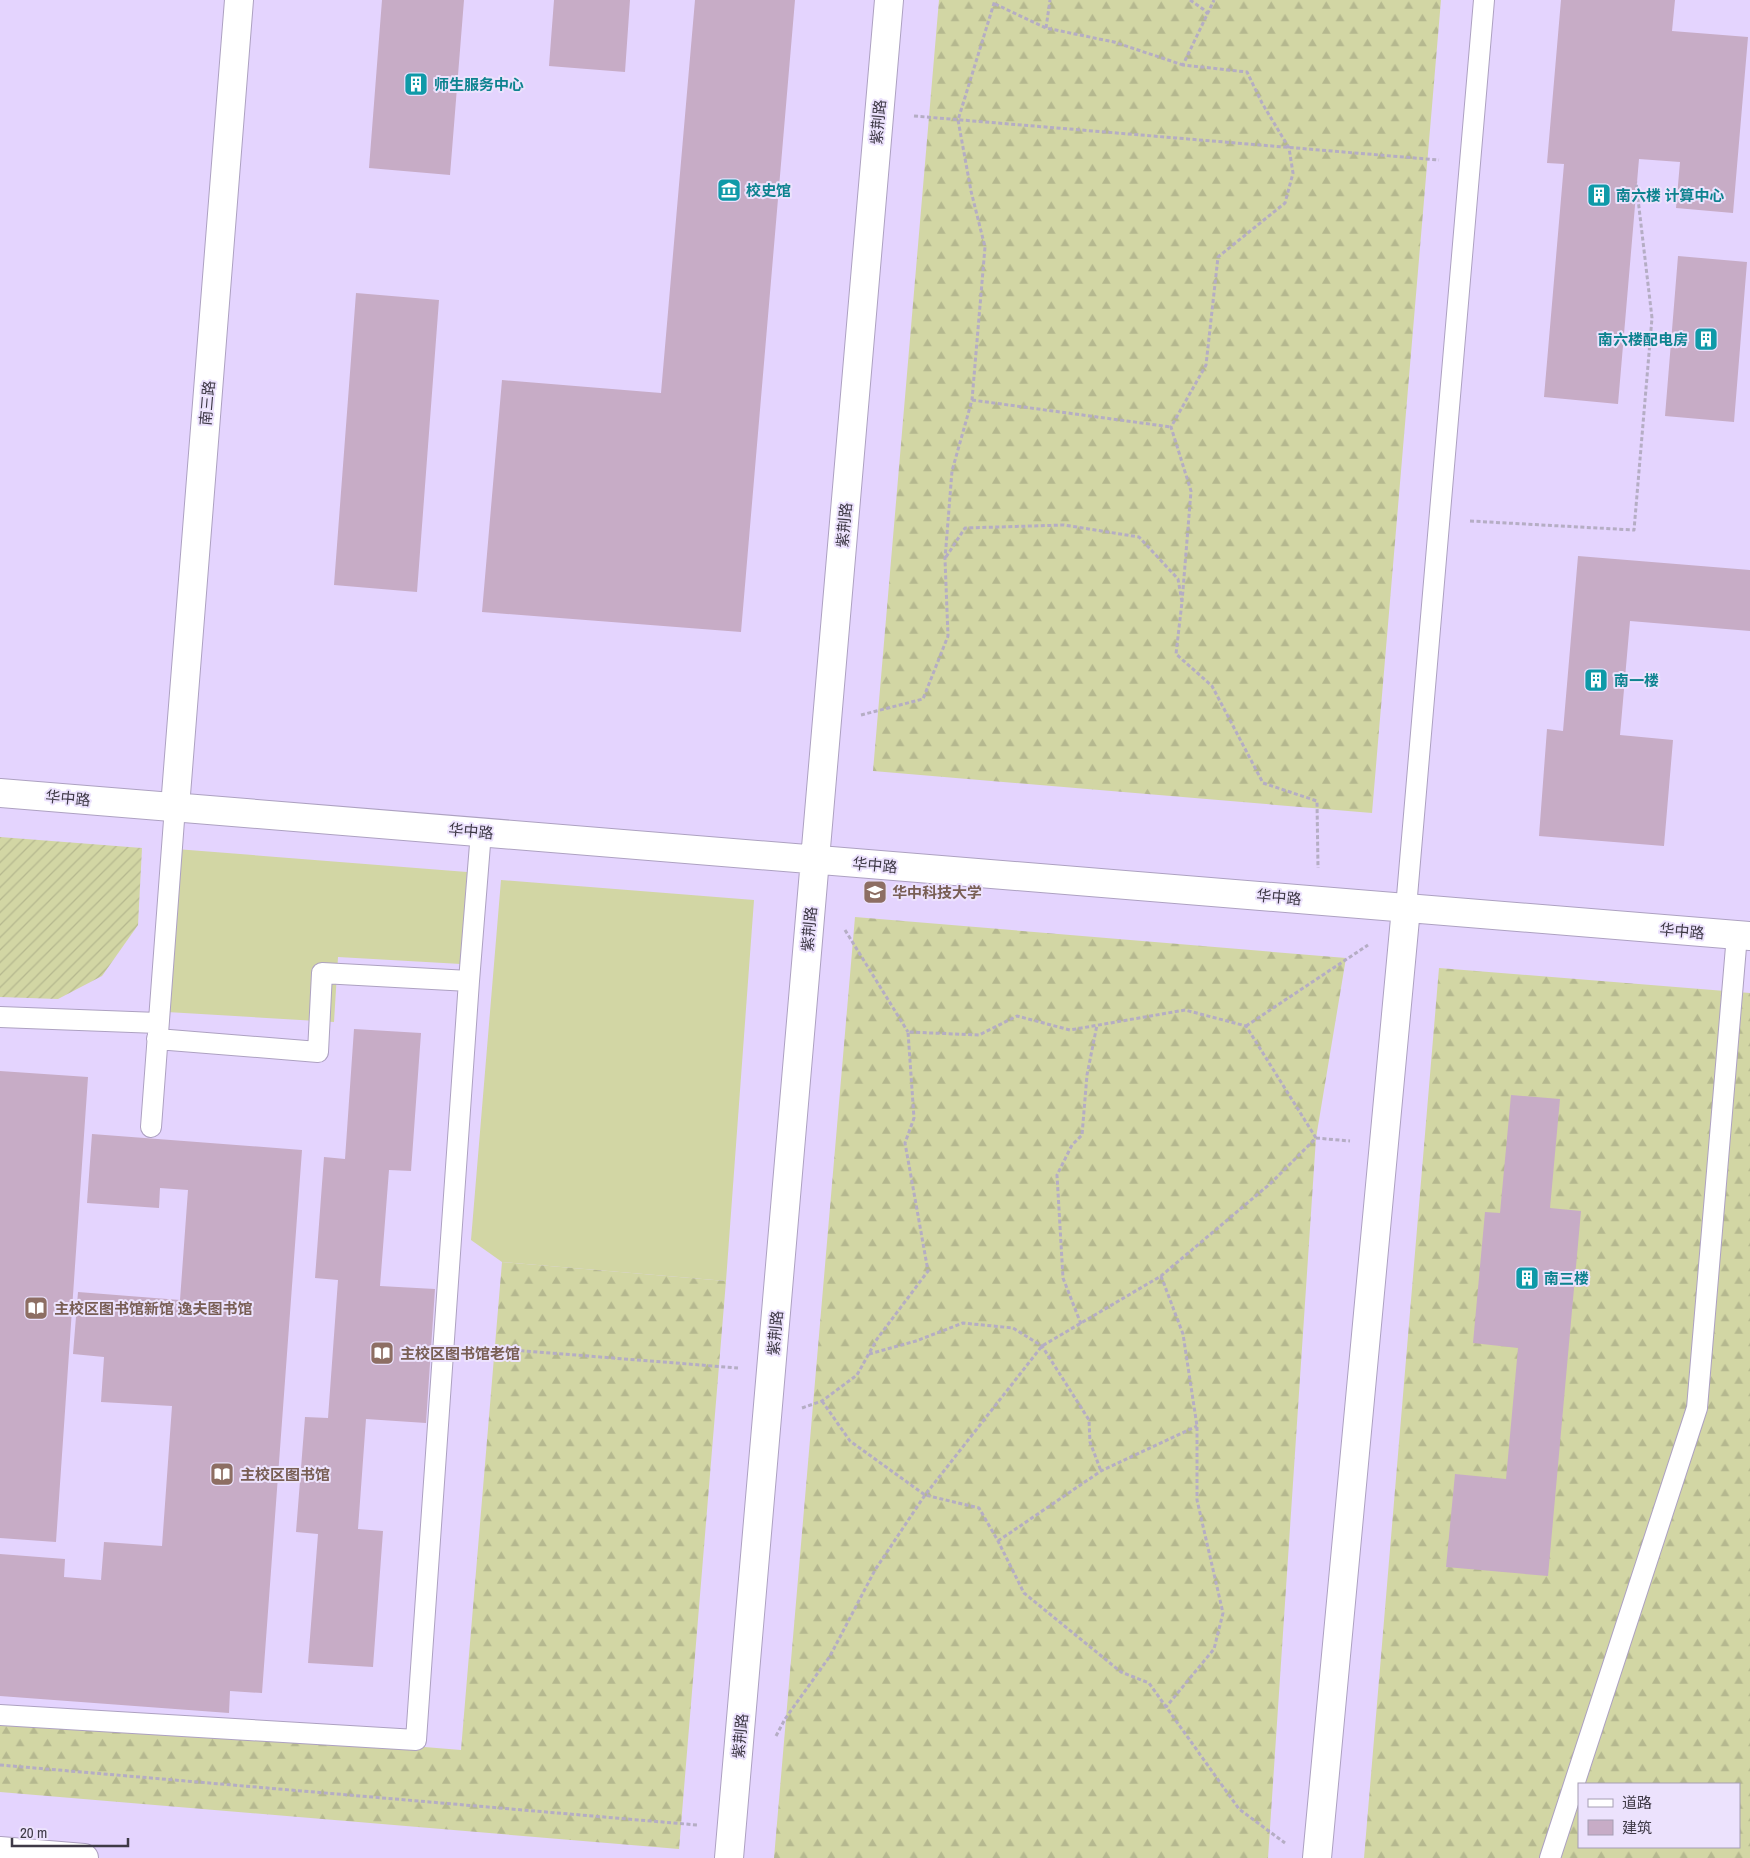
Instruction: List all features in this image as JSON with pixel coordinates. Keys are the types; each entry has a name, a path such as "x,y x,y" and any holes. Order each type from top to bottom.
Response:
{"street":[{"name":"南三路","path":"175,807 239,0"},
{"name":"紫荆路","path":"729,1858 888,0"},
{"name":"华中路","path":"0,793 481,832 814,870 1318,901 1405,915 1744,936"},
{"path":"1317,1858 1405,915"},
{"path":"0,1851 84,1858"}],"lane":[{"path":"1405,915 1484,0"},
{"path":"151,1127 175,807"},
{"path":"0,1716 416,1740 481,832"},
{"path":"1550,1858 1697,1408 1744,936"},
{"path":"0,1017 157,1031 318,1052 322,973 469,981"}],"path":[{"path":"1046,28 1050,0"},
{"path":"1190,0 1203,8 1208,14"},
{"path":"1183,66 1214,0"},
{"path":"827,724 923,699 948,636 945,559 952,471 972,400 985,247 971,191 958,120 995,2 1046,28 1114,42 1183,66 1247,72 1262,103 1289,148 1293,173 1286,203 1218,257 1206,365 1171,427 1191,490 1176,654 1212,686 1263,784 1317,801 1318,901"},
{"path":"879,113 1469,163"},
{"path":"1439,519 1634,530 1652,318 1636,182"},
{"path":"972,400 1171,427"},
{"path":"945,559 965,528 1064,525 1139,537 1178,579 1182,602"},
{"path":"767,1420 822,1401 857,1376 877,1339 928,1271 905,1143 914,1118 908,1032 814,870"},
{"path":"1246,1026 1405,915"},
{"path":"908,1032 979,1036 1017,1016 1070,1030 1185,1010 1246,1026 1316,1138"},
{"path":"1081,1324 1063,1278 1057,1175 1072,1145 1082,1135 1086,1074 1097,1025"},
{"path":"772,1743 784,1719 830,1656 875,1570 925,1495 1042,1346 1161,1276 1271,1183 1316,1138 1383,1143"},
{"path":"1161,1276 1183,1334 1197,1426 1197,1500 1223,1613 1214,1649 1166,1707"},
{"path":"869,1354 916,1341 963,1323 1013,1328 1042,1346 1089,1420 1090,1442 1101,1472"},
{"path":"444,1345 771,1370"},
{"path":"822,1401 850,1441 925,1495 979,1508 998,1540 1024,1593 1121,1672 1149,1683 1239,1809 1290,1847"},
{"path":"998,1540 1101,1472 1197,1426"},
{"path":"0,1765 732,1828"}],"shaded area":[{"name":"华中科技大学","path":"0,0 1750,0 1750,1858 0,1858"}],"green space":[{"path":"939,0 1441,0 1372,813 873,771"},
{"path":"0,837 142,848 138,925 102,976 58,999 0,997"},
{"path":"176,849 467,872 461,964 338,957 334,1022 167,1012"},
{"path":"501,880 754,900 726,1281 502,1262 471,1240"},
{"path":"855,917 1346,958 1316,1138 1268,1858 774,1858"},
{"path":"1439,968 1750,993 1750,1858 1364,1858"},
{"path":"502,1262 726,1281 679,1849 0,1792 0,1712 461,1750"}],"building":[{"name":"师生服务中心","path":"382,0 464,0 450,175 369,168"},
{"path":"554,0 630,0 625,72 549,66"},
{"name":"校史馆","path":"695,0 795,0 741,632 482,612 502,380 661,393"},
{"name":"南六楼 计算中心","path":"1561,0 1675,0 1672,31 1748,37 1733,213 1676,208 1680,162 1639,159 1618,404 1544,397 1564,164 1547,163"},
{"name":"南六楼配电房","path":"1678,256 1747,262 1734,422 1665,416"},
{"path":"356,293 439,300 417,592 334,585"},
{"name":"南一楼","path":"1578,556 1750,570 1750,631 1630,621 1620,735 1673,740 1664,846 1539,836 1547,729 1563,731"},
{"name":"主校区图书馆老馆","path":"354,1029 421,1033 411,1171 389,1170 380,1286 435,1289 426,1423 366,1419 358,1529 383,1531 373,1667 308,1663 318,1534 296,1532 305,1417 328,1418 338,1280 315,1278 324,1157 345,1159"},
{"name":"主校区图书馆新馆 逸夫图书馆","path":"0,1071 88,1077 56,1542 0,1538"},
{"name":"南三楼","path":"1511,1095 1560,1099 1550,1208 1581,1211 1548,1576 1446,1567 1455,1474 1506,1479 1518,1348 1473,1343 1485,1212 1500,1213"},
{"name":"主校区图书馆","path":"92,1134 302,1150 262,1693 230,1691 229,1713 0,1696 0,1554 65,1559 64,1577 101,1580 104,1542 162,1546 172,1406 101,1402 104,1357 73,1354 78,1292 180,1300 188,1190 160,1188 159,1208 87,1203"}],"place":[{"name":"师生服务中心","path":"416,84"},
{"name":"校史馆","path":"729,190"},
{"name":"南六楼 计算中心","path":"1599,195"},
{"name":"南六楼配电房","path":"1706,339"},
{"name":"南一楼","path":"1596,680"},
{"name":"华中科技大学","path":"875,892"},
{"name":"南三楼","path":"1527,1278"},
{"name":"主校区图书馆新馆 逸夫图书馆","path":"36,1308"},
{"name":"主校区图书馆老馆","path":"382,1353"},
{"name":"主校区图书馆","path":"222,1474"}]}
